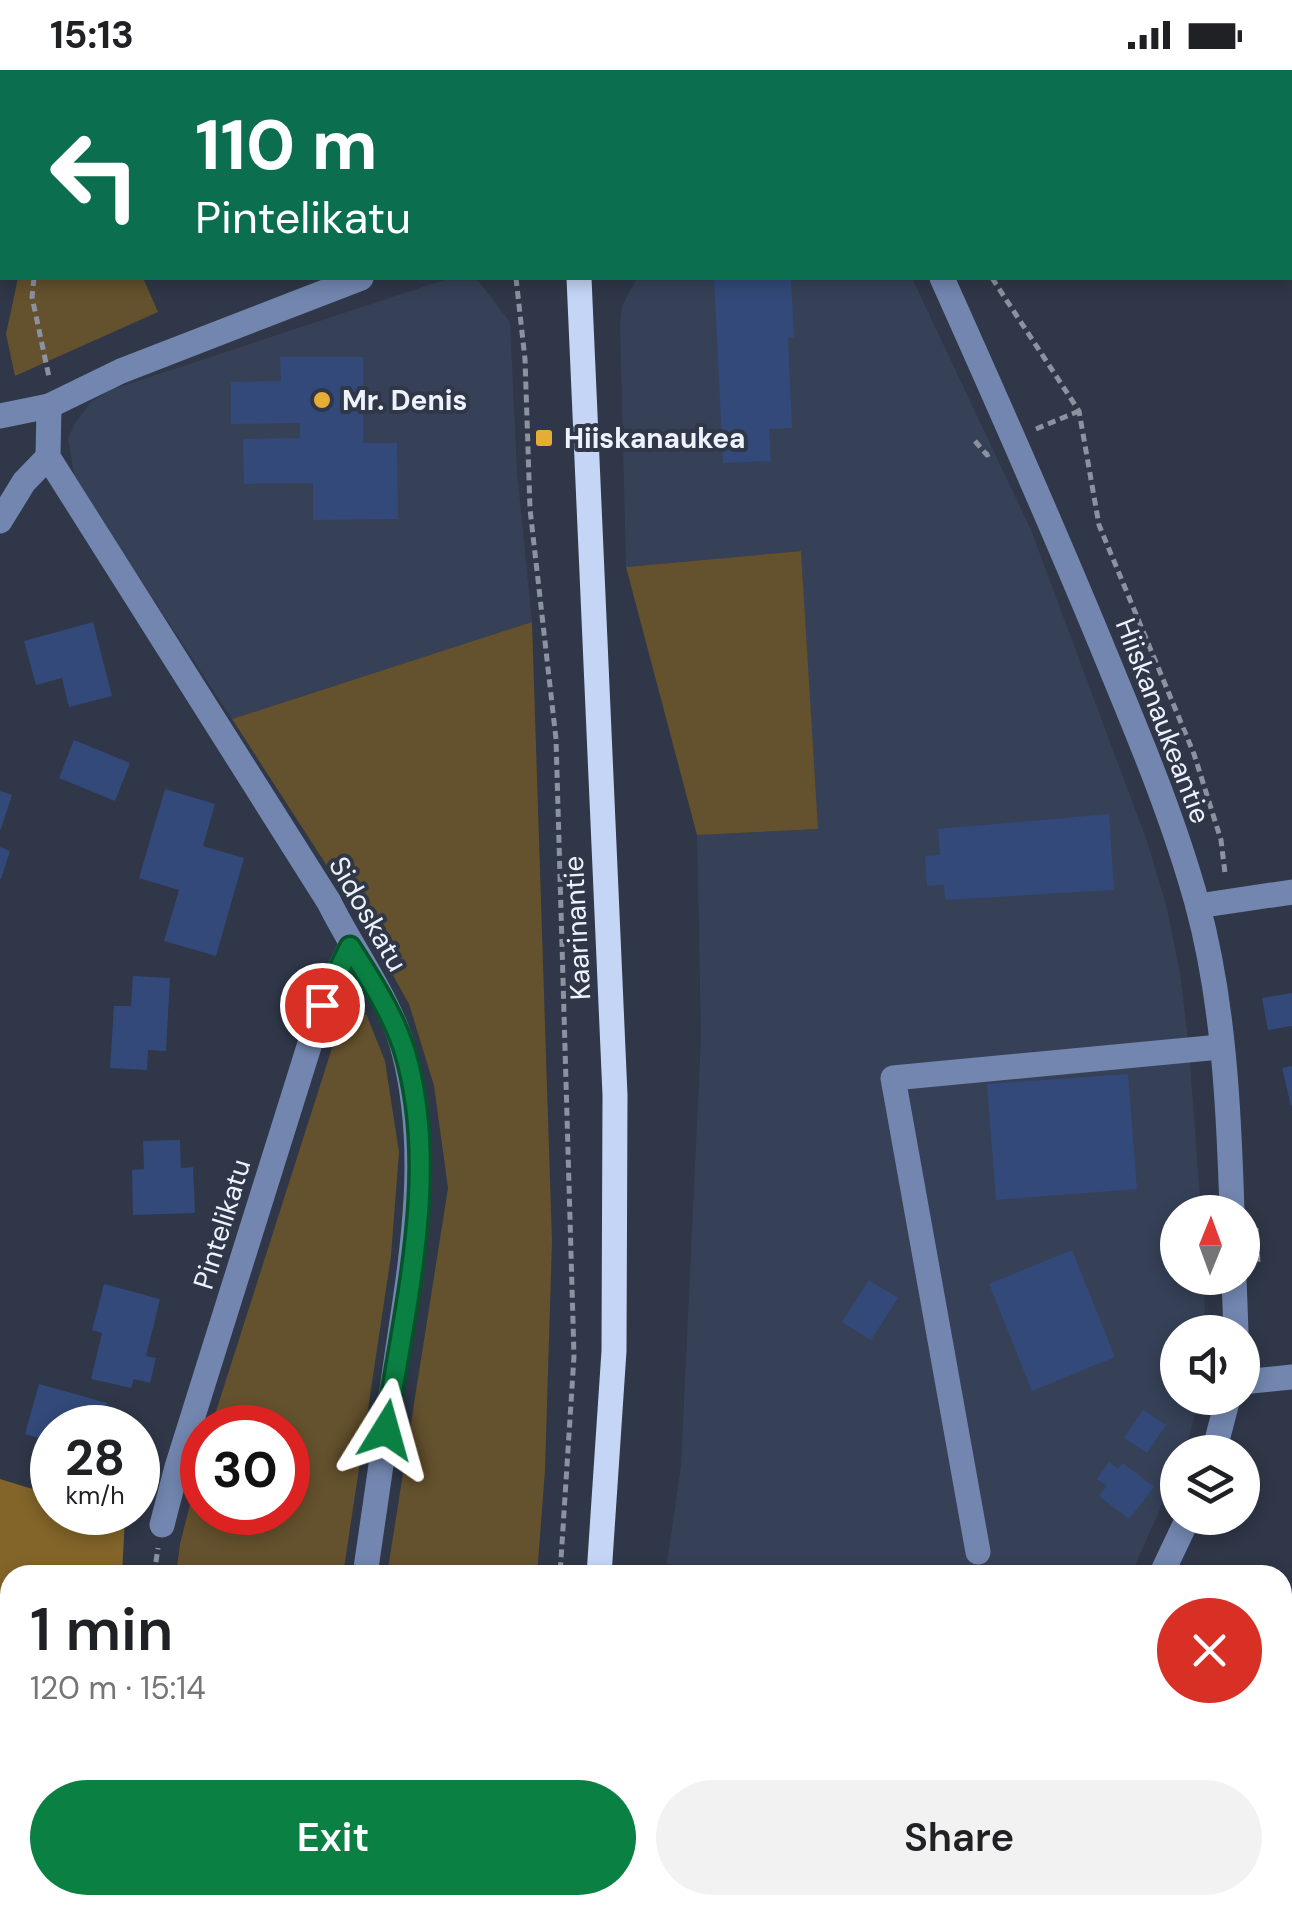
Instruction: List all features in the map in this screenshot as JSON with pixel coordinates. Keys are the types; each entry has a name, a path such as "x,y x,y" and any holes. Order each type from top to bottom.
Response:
{"main road":[{"name":"Kaarinantie","path":"579,280 615,1095 614,1351 600,1565"}],"street":[{"path":"0,416 49,406 121,372 356,280"},
{"name":"Hiiskanaukeantie","path":"943,280 1054,529 1128,710 1171,821 1198,906 1220,1047 1231,1195"},
{"path":"0,521 24,482 48,457 49,406"},
{"name":"Sidoskatu","path":"48,457 329,902 350,947 383,1000 404,1048 418,1145 413,1248 366,1565"},
{"path":"1198,906 1292,892"},
{"name":"Pintelikatu","path":"162,1525 177,1466 322,1005 350,947"},
{"path":"978,1552 894,1078 1220,1047"},
{"path":"1260,1380 1292,1377"},
{"path":"1166,1565 1180,1535"}],"path":[{"path":"34,280 32,297 49,375 49,406"},
{"path":"516,280 525,358 530,509 556,739 574,1356 561,1565"}],"shaded area":[{"path":"18,280 144,280 158,312 15,376 6,334"},
{"path":"444,280 478,280 510,322 517,471 532,622 232,719 75,480 68,438 92,401 110,390"},
{"path":"636,280 913,280 1031,530 1147,841 1167,908 1189,1049 1200,1195 1160,1195 1160,1295 1204,1295 1205,1315 1160,1315 1160,1415 1195,1415 1189,1435 1160,1435 1160,1509 1135,1565 667,1563 681,1465 701,1037 697,835 817,829 801,551 626,567 622,306"},
{"path":"801,551 818,829 697,835 626,567"},
{"path":"532,622 552,1241 545,1471 538,1565 389,1565 448,1188 434,1086 409,1004 362,920 232,719"},
{"path":"348,998 367,1016 385,1061 399,1152 391,1256 345,1565 177,1565 182,1535 310,1535 310,1405 218,1405"},
{"path":"0,1479 30,1488 30,1535 124,1535 123,1565 0,1565"}],"building":[{"path":"714,280 791,280 794,337 788,338 792,428 769,429 771,461 723,463"},
{"path":"280,357 363,357 363,443 397,443 398,519 313,520 313,483 244,484 243,439 300,438 300,423 231,424 231,382 281,381"},
{"path":"93,622 112,696 69,707 62,678 36,685 24,641"},
{"path":"74,740 130,763 115,801 59,778"},
{"path":"165,789 215,804 203,846 244,858 216,956 164,941 179,890 139,878"},
{"path":"0,791 12,795 1,829 0,829"},
{"path":"1109,814 1114,890 945,900 944,885 927,886 925,856 940,855 938,829"},
{"path":"0,847 10,851 1,879 0,879"},
{"path":"133,976 170,978 166,1051 148,1050 147,1070 110,1068 114,1006 131,1006"},
{"path":"1292,993 1292,1026 1268,1030 1262,998"},
{"path":"1292,1066 1292,1105 1291,1106 1282,1068"},
{"path":"1128,1074 1137,1189 996,1200 987,1084"},
{"path":"180,1140 181,1168 193,1167 195,1213 133,1215 132,1170 144,1169 143,1141"},
{"path":"1072,1250 1115,1357 1032,1391 989,1284"},
{"path":"869,1280 898,1298 871,1340 842,1322"},
{"path":"104,1284 160,1299 146,1356 156,1358 150,1383 134,1379 131,1388 91,1379 102,1333 92,1330"},
{"path":"39,1384 107,1403 106,1405 33,1405"},
{"path":"1143,1410 1166,1425 1147,1453 1124,1438"},
{"path":"1109,1462 1118,1469 1123,1463 1154,1487 1129,1519 1099,1496 1107,1486 1097,1479"}],"place":[{"name":"Mr. Denis","path":"322,400"},
{"name":"Hiiskanaukea","path":"544,438"}],"route":[{"path":"322,1005 350,947 383,1000 404,1048 414,1097 418,1197 386,1430"}]}
